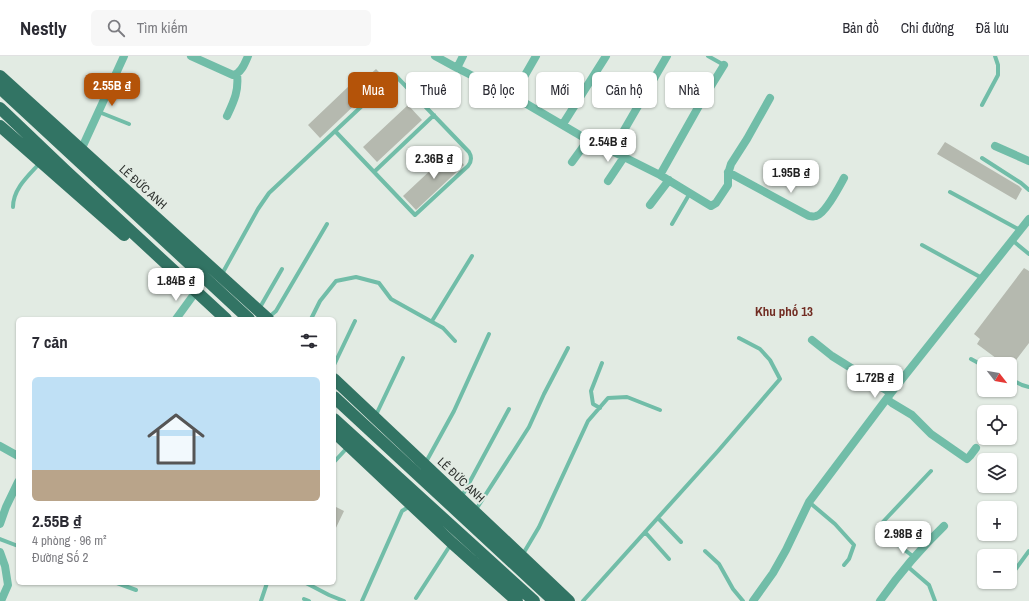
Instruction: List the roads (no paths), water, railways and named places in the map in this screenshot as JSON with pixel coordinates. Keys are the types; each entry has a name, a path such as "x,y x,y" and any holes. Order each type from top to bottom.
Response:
{"highway":[{"name":"LÊ ĐỨC ANH","path":"0,76 78,154 247,317"},
{"name":"LÊ ĐỨC ANH","path":"0,88 221,276 266,317"},
{"path":"0,108 224,317"},
{"path":"2,131 41,162 163,270 212,317"},
{"name":"LÊ ĐỨC ANH","path":"336,381 461,498 471,516"},
{"name":"LÊ ĐỨC ANH","path":"336,400 471,516 518,560 569,601"},
{"path":"336,422 352,442 411,505 517,601"},
{"path":"336,433 352,442 534,601"},
{"name":"LÊ ĐỨC ANH","path":"518,560 554,601"}],"street":[{"path":"78,154 124,56"},
{"path":"191,56 233,75 237,74"},
{"path":"227,116 238,86 237,74 248,56"},
{"path":"435,56 469,74"},
{"path":"457,68 463,56"},
{"path":"527,72 536,56"},
{"path":"563,124 606,56"},
{"path":"612,151 667,56"},
{"path":"660,175 724,65"},
{"path":"528,104 588,140 624,156 660,175 711,206 716,203 728,185 728,172 730,164 770,98"},
{"path":"572,162 588,140"},
{"path":"995,146 1029,161"},
{"path":"608,181 624,156"},
{"path":"728,172 809,216 814,217 827,205 844,178"},
{"path":"650,206 669,180"},
{"path":"753,601 773,573 809,502 889,396 1029,220"},
{"path":"178,317 192,298"},
{"path":"812,340 889,396 892,404 912,415 931,434 967,458 976,448"},
{"path":"0,446 16,455"},
{"path":"0,524 2,514 16,486"},
{"path":"880,601 914,557 944,526"},
{"path":"0,552 5,566 8,585 1,601"}],"lane":[{"path":"982,105 998,75 998,65 995,56"},
{"path":"711,57 724,65"},
{"path":"221,276 258,209 269,193 335,131 395,75 469,152 471,160 468,166 415,215 335,131"},
{"path":"98,112 129,124"},
{"path":"374,172 434,115"},
{"path":"982,158 1021,183 1029,190"},
{"path":"13,207 13,201 17,191 41,162"},
{"path":"950,192 1020,230"},
{"path":"672,224 690,193"},
{"path":"270,317 276,311 327,224"},
{"path":"1012,240 1029,254"},
{"path":"922,245 982,278"},
{"path":"432,322 472,256"},
{"path":"258,310 282,269"},
{"path":"312,317 320,301 336,281 356,277 379,284 391,299 443,328 455,341"},
{"path":"336,361 355,321"},
{"path":"424,464 454,411 489,334"},
{"path":"583,601 780,379 770,360 760,349 739,338"},
{"path":"471,516 516,449 568,348"},
{"path":"375,418 403,358"},
{"path":"970,359 977,362"},
{"path":"600,408 593,404 591,391 602,364"},
{"path":"1017,383 1022,386 1029,387"},
{"path":"518,560 539,527 588,421 608,398 627,396 660,410"},
{"path":"461,498 509,409"},
{"path":"336,460 352,442"},
{"path":"914,557 882,534 881,524 931,471"},
{"path":"809,502 835,524 854,545 849,559 844,565"},
{"path":"362,601 402,511 411,505"},
{"path":"658,518 681,542"},
{"path":"645,532 669,559"},
{"path":"0,539 16,545"},
{"path":"416,598 452,543"},
{"path":"706,551 719,564 733,590 743,601"},
{"path":"1017,567 1029,551"},
{"path":"907,566 929,585 935,601"},
{"path":"122,585 136,590"},
{"path":"261,601 266,585"},
{"path":"310,585 338,600 344,601"},
{"path":"304,599 310,601"}],"district":[{"name":"Khu phố 13","path":"784,311"}]}
